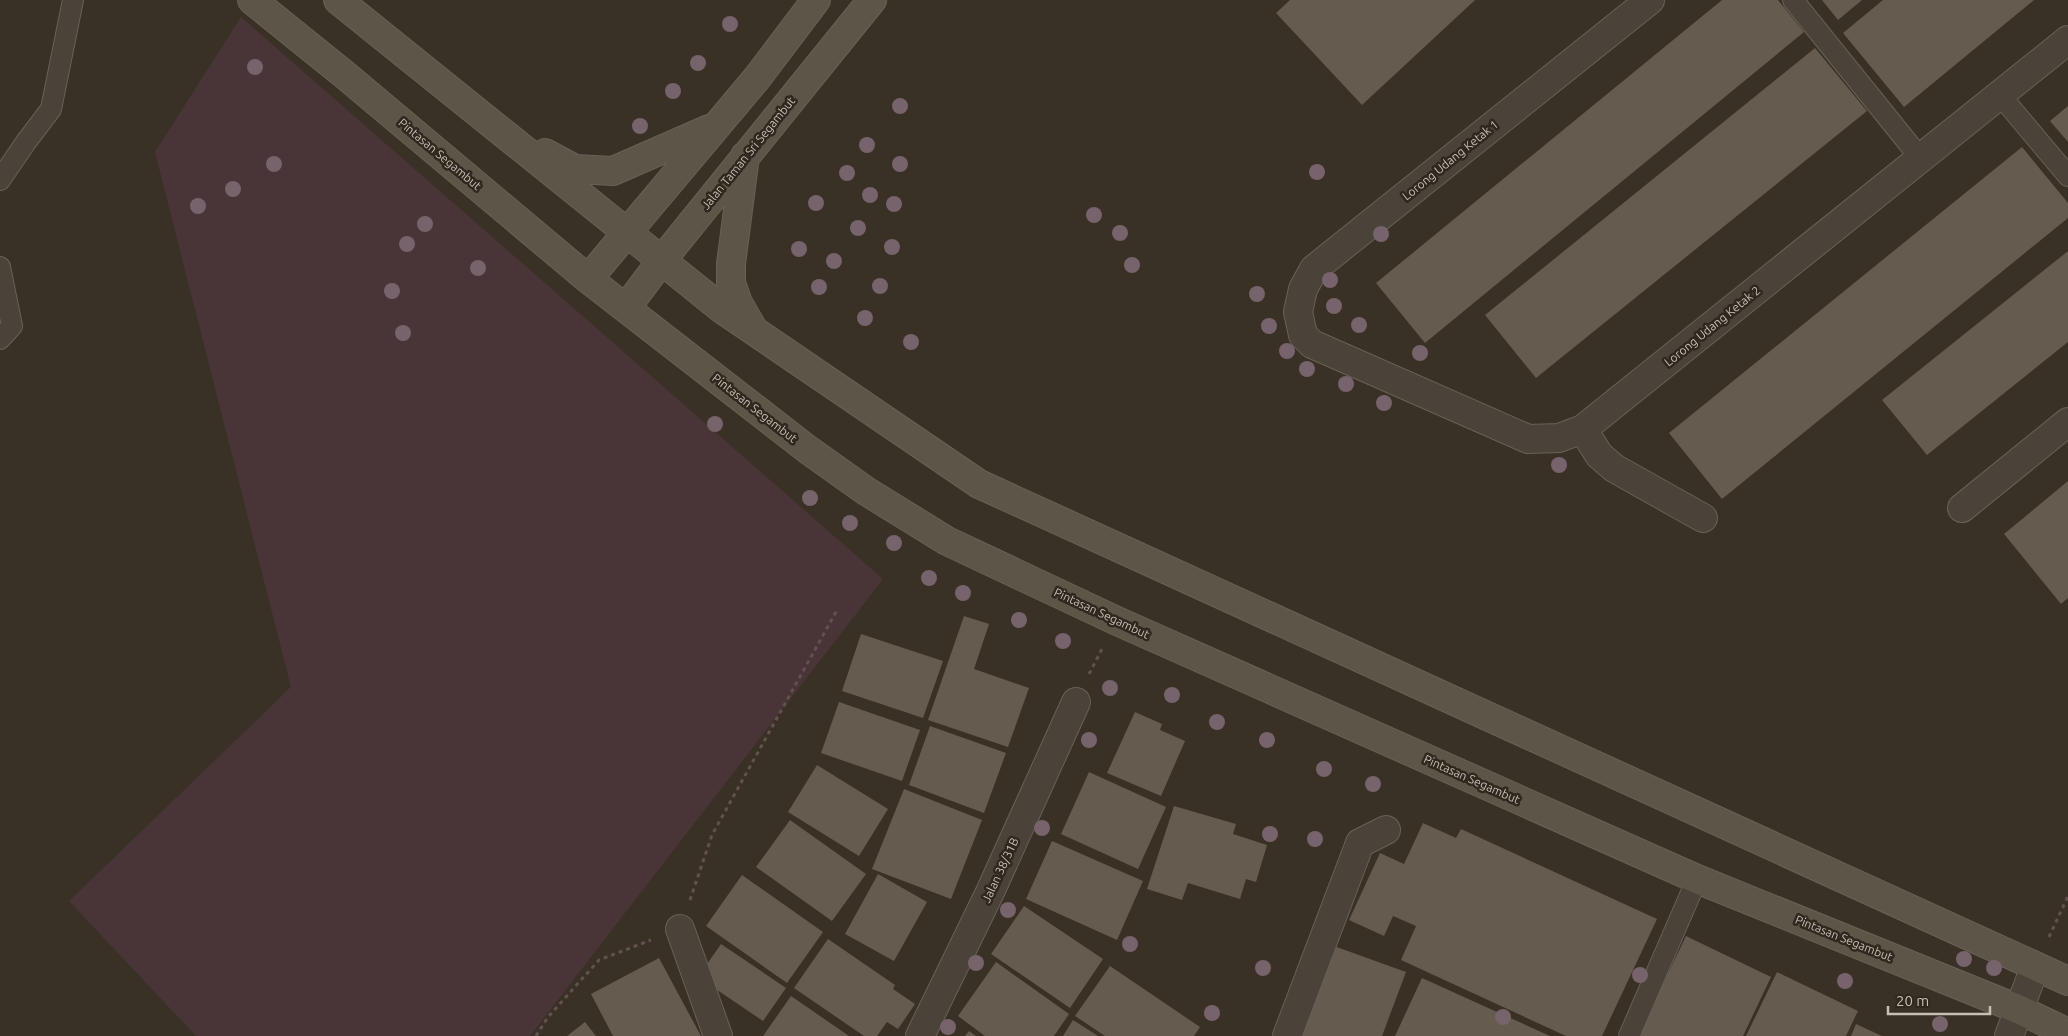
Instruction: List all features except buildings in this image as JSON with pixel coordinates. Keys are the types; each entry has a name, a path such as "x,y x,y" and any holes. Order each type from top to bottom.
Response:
{"main road":[{"name":"Pintasan Segambut","path":"252,0 345,74 588,279 807,449 866,491 946,541 1117,621 1697,879 2018,1009 2068,1033"},
{"path":"338,0 722,309 979,484 2068,981"},
{"path":"588,279 757,78 816,0"},
{"name":"Jalan Taman Sri Segambut","path":"626,308 745,156 872,0"},
{"path":"499,129 575,168 613,171 716,127"},
{"path":"745,156 731,264 731,283 738,303 754,330"}],"street":[{"name":"Lorong Udang Ketak 1","path":"1312,344 1303,335 1298,312 1303,289 1314,269 1650,0"},
{"name":"Lorong Udang Ketak 2","path":"1312,344 1528,439 1559,438 1583,429 2068,40"},
{"path":"1962,508 2068,422"},
{"path":"1583,429 1600,454 1614,468 1703,518"},
{"name":"Jalan 38/31B","path":"920,1036 991,890 1076,702"},
{"path":"1287,1036 1360,843 1386,830"},
{"path":"680,929 718,1036"},
{"path":"2009,1036 2034,967"}],"lane":[{"path":"0,180 51,110 73,0"},
{"path":"1793,0 1921,159"},
{"path":"2000,95 2068,176"},
{"path":"0,267 12,326 0,339"},
{"path":"1630,1036 1697,879"}],"path":[{"path":"536,1036 548,1017 600,960 680,929 712,835 837,610"},
{"path":"1076,702 1117,621"},
{"path":"2034,967 2068,896"}],"shaded area":[{"path":"241,17 883,579 530,1036 196,1036 69,901 291,687 155,152"}]}
